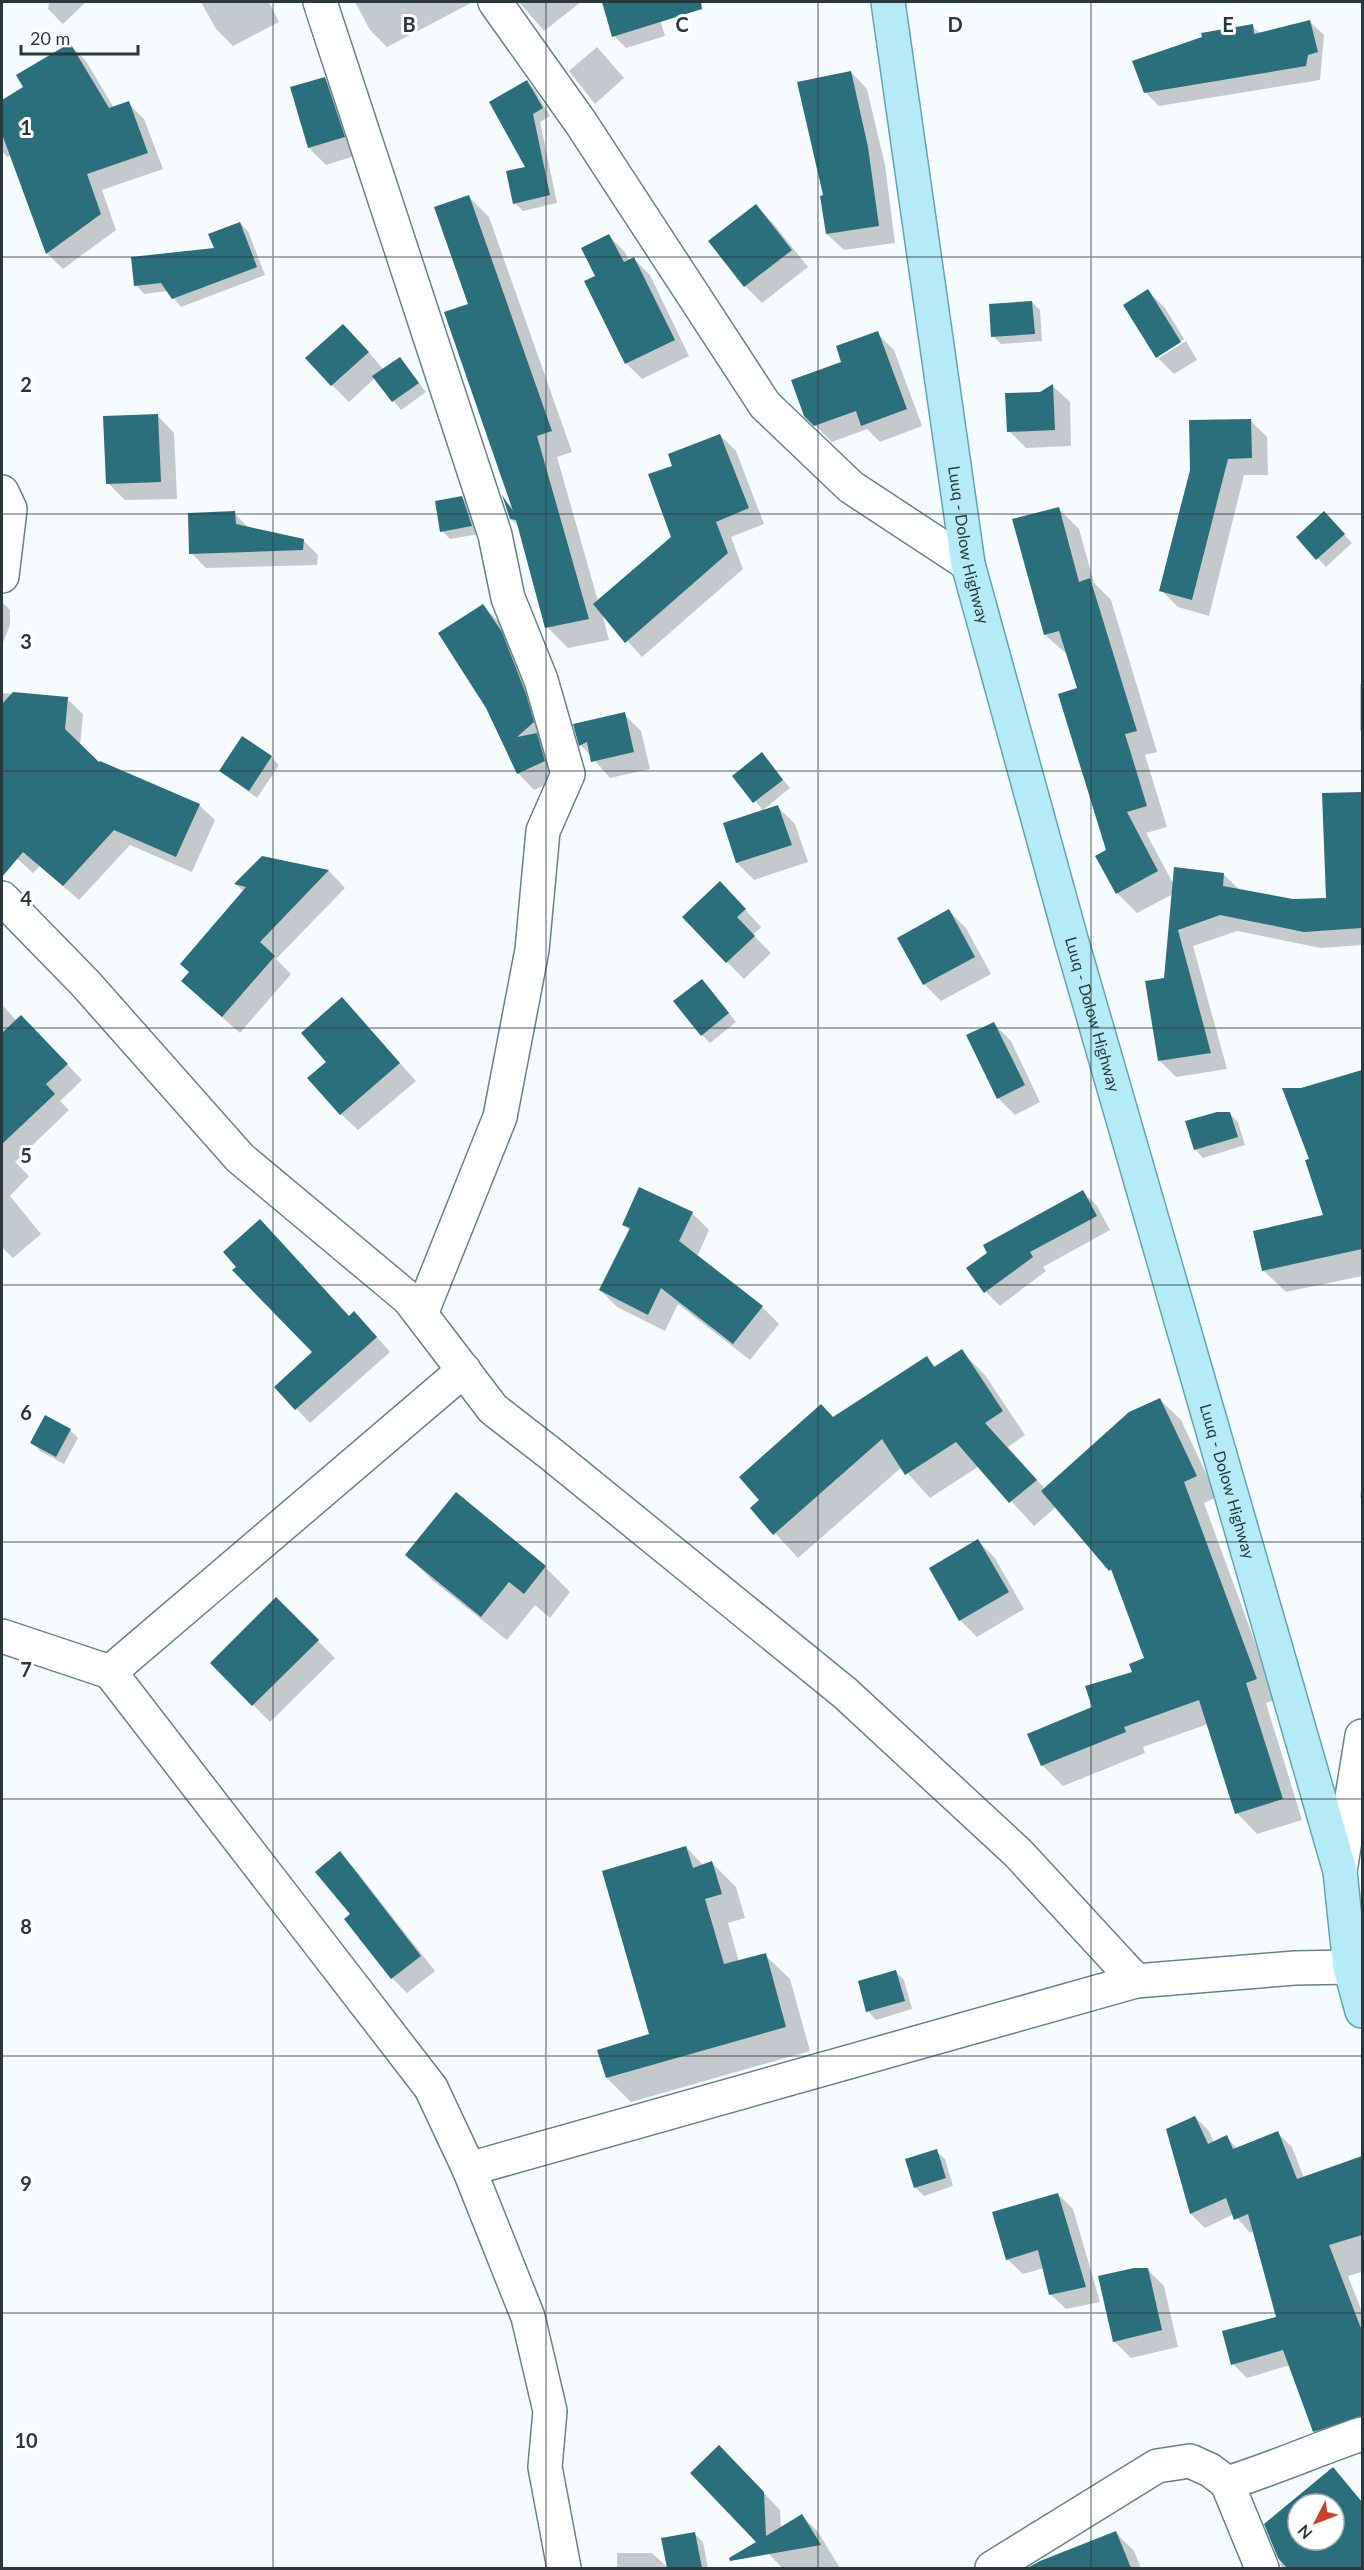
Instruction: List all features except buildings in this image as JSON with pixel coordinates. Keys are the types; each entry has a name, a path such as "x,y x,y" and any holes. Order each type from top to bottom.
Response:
{"main road":[{"name":"Luuq - Dolow Highway","path":"888,2 968,564 1071,939 1340,1871 1350,1967 1362,2011"}],"street":[{"path":"320,2 495,535 508,597 541,680 568,774 543,831 532,950 500,1117 421,1314"},
{"path":"495,2 581,123 765,405 851,487 968,564"},
{"path":"2,492 9,509 2,576"},
{"path":"2,898 85,983 240,1158 409,1299 493,1409 845,1694 1018,1853 1136,1981"},
{"path":"110,1672 464,1370"},
{"path":"2,1636 110,1672 431,2088 469,2169 528,2317 550,2411 545,2467 564,2568"},
{"path":"1340,1871 1362,1736"},
{"path":"469,2169 1136,1981 1295,1968 1350,1967"},
{"path":"1227,2483 1362,2434"},
{"path":"992,2568 1157,2466 1190,2461 1210,2470 1227,2483 1262,2568"}]}
